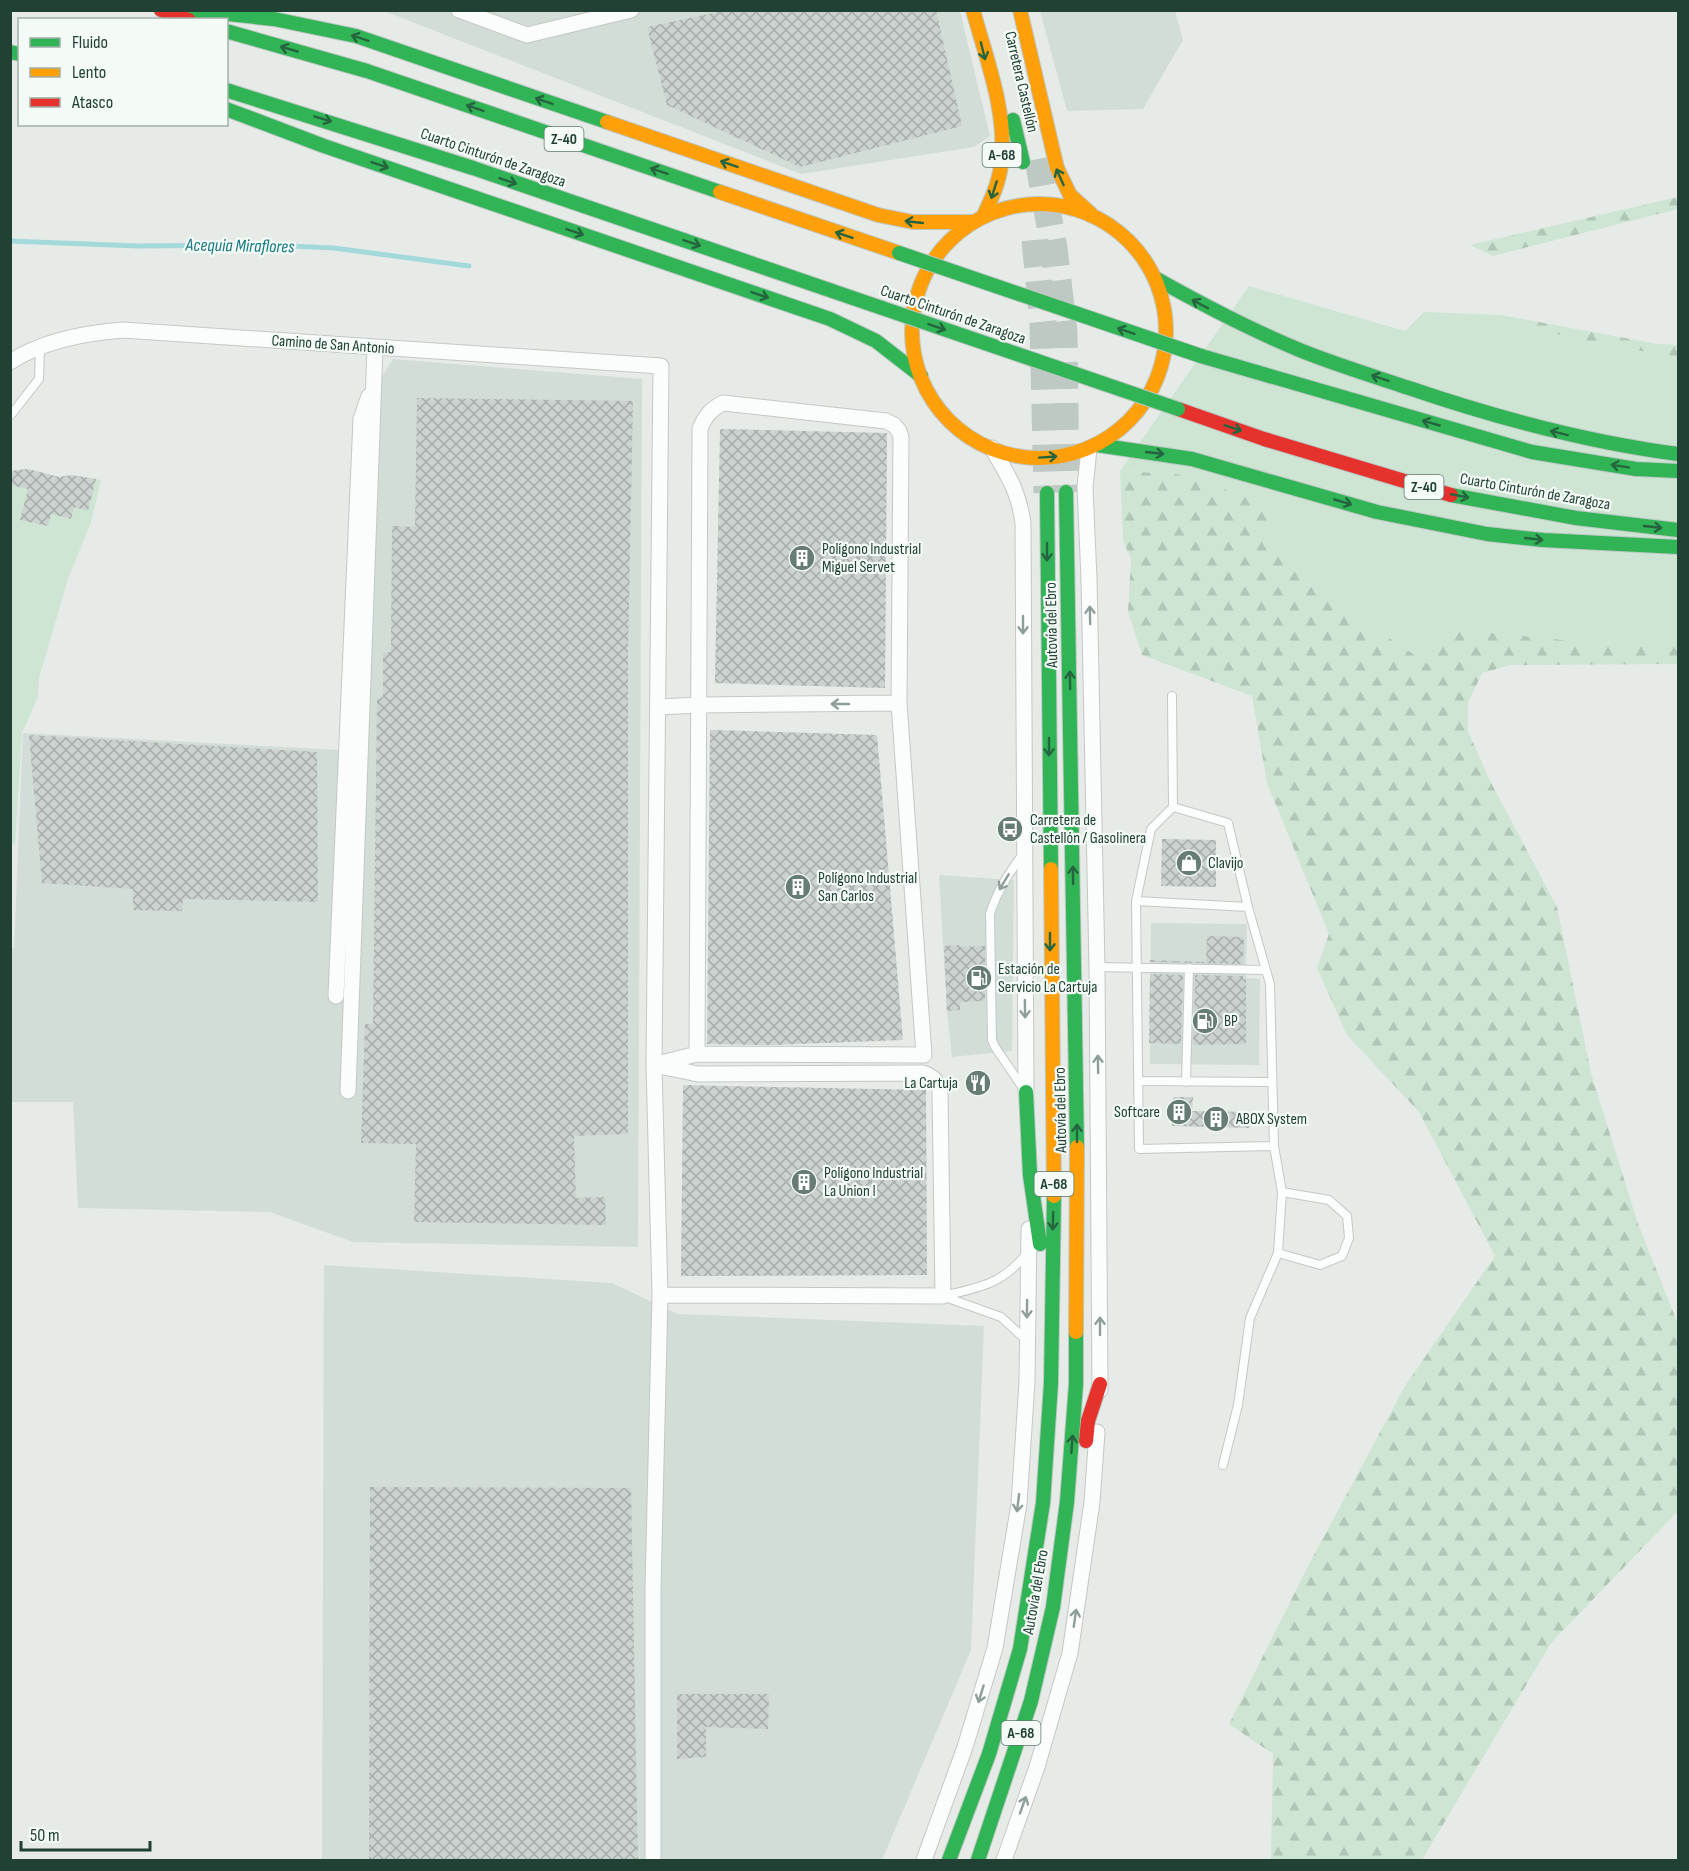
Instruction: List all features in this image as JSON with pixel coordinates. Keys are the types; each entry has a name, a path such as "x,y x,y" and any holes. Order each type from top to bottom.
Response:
{"highway":[{"path":"161,10 183,18"},
{"path":"189,10 315,26 356,36 878,215 913,222 978,219"},
{"name":"A-68","path":"973,10 994,91 1001,130 1002,154 999,177 978,219"},
{"name":"Carretera Castellón","path":"987,10 1023,162"},
{"path":"1020,10 1056,168 1071,195 1092,215 1129,241 1144,259 1155,278 1163,302 1166,326 1165,351 1159,375 1148,397 1133,417 1115,433 1093,447 1050,457 1028,457 992,448 969,436 949,420 933,399 921,376 912,334 918,292 938,254 953,238 978,219 1005,208 1038,204 1069,208 1092,215"},
{"name":"Z-40","path":"228,32 367,71 1201,356 1532,452 1636,469 1678,471"},
{"name":"Cuarto Cinturón de Zaragoza","path":"228,91 431,155 1264,439 1451,495 1576,518 1678,530"},
{"path":"228,110 324,146 830,319 876,341 921,376"},
{"path":"1155,278 1200,304 1302,351 1436,397 1587,440 1678,454"},
{"path":"1093,447 1192,459 1377,512 1487,534 1543,540 1678,547"},
{"name":"Autovía del Ebro","path":"978,1860 1024,1722 1053,1607 1067,1502 1076,1361 1077,1105 1066,492"},
{"name":"Autovía del Ebro","path":"949,1860 989,1754 1020,1649 1043,1503 1052,1383 1054,1176 1047,493"},
{"path":"1026,1092 1030,1175 1052,1325"},
{"path":"1053,1607 1070,1580 1081,1504 1088,1421 1100,1384"}],"street":[{"path":"459,10 527,34 627,11"},
{"name":"Camino de San Antonio","path":"10,362 40,348 78,336 123,330 661,366 657,707"},
{"path":"348,1091 375,348"},
{"path":"336,996 361,419 374,382"},
{"path":"654,1065 697,1054 924,1055 899,704 901,438 899,431 886,421 723,403 714,407 705,417 700,429 697,1054"},
{"path":"1004,1860 1037,1767 1070,1653 1092,1502 1100,1384 1097,967 1085,487 1093,447"},
{"path":"992,448 1020,500 1023,523 1026,1092"},
{"path":"653,1860 653,1589 660,1295 654,1065 657,707 899,704"},
{"path":"654,1065 698,1074 923,1073 937,1081 940,1089 943,1296 660,1295"},
{"path":"924,1860 965,1748 995,1648 1018,1504 1027,1383 1030,1175"}],"lane":[{"path":"10,416 39,379 40,348"},
{"path":"1172,696 1173,807 1151,830 1136,901 1139,1149 1274,1146"},
{"path":"1173,807 1228,823 1248,907 1270,984 1274,1146 1282,1192 1278,1253 1250,1318 1238,1405 1223,1465"},
{"path":"1024,853 1002,884 994,900 990,922 992,1040 1026,1092"},
{"path":"1136,901 1248,907"},
{"path":"1097,967 1266,969"},
{"path":"1186,1082 1189,968"},
{"path":"1138,1081 1272,1082"},
{"path":"1278,1253 1320,1265 1342,1256 1349,1238 1347,1216 1329,1200 1282,1192"},
{"path":"943,1296 974,1289 1008,1274 1028,1250"},
{"path":"943,1296 1000,1317 1027,1341"}],"shaded area":[{"path":"384,11 960,11 990,136 974,147 801,174"},
{"path":"1040,11 1175,11 1183,40 1143,109 1067,111"},
{"path":"393,359 642,379 638,1247 353,1242 270,1212 78,1208 73,1102 11,1102 10,948 14,948 23,733 340,750 356,418"},
{"name":"Estación de Servicio La Cartuja","path":"939,875 1014,880 1012,1051 952,1057"},
{"name":"BP","path":"1151,923 1247,924 1246,978 1260,979 1259,1065 1150,1064"},
{"path":"324,1265 612,1283 678,1314 984,1326 971,1650 882,1860 322,1860"}],"green space":[{"path":"1678,197 1678,209 1493,256 1470,245"},
{"path":"1249,286 1405,331 1424,312 1501,315 1575,340 1678,357 1678,647 1594,643 1428,664 1307,583 1274,544 1264,502 1177,474 1120,471"},
{"path":"1501,315 1657,344 1678,345 1678,357 1575,340"},
{"path":"28,469 59,477 71,475 101,480 91,522 68,579 39,678 38,697 22,733 15,845 11,844 10,471"},
{"path":"1120,471 1177,474 1264,502 1274,544 1307,583 1428,664 1441,628 1594,643 1678,647 1678,664 1510,665 1482,673 1468,703 1468,731 1490,781 1557,907 1591,1073 1638,1224 1678,1324 1678,1511 1551,1643 1422,1860 1271,1860 1273,1754 1229,1724 1307,1568 1405,1386 1495,1256 1419,1112 1347,1035 1317,968 1329,934 1267,783 1252,696 1142,655 1128,612 1131,559 1123,541"}],"building":[{"path":"727,10 936,10 962,126 800,167 667,105 647,27"},
{"path":"417,398 633,401 628,654 628,1134 574,1136 576,1198 605,1197 606,1225 414,1222 416,1144 361,1143 365,1024 373,1024 377,699 383,697 383,653 391,652 392,526 415,527"},
{"name":"Polígono Industrial Miguel Servet","path":"720,429 887,433 885,688 715,683"},
{"path":"28,469 59,477 71,475 96,479 88,511 74,507 71,519 51,514 48,526 20,520 28,489 10,485 10,471"},
{"name":"Polígono Industrial San Carlos","path":"710,730 877,735 903,1040 772,1045 707,1044"},
{"path":"29,735 317,752 318,902 183,899 182,911 133,910 133,889 42,883"},
{"name":"Clavijo","path":"1162,839 1216,840 1216,887 1161,886"},
{"path":"1207,936 1244,937 1243,964 1150,962 1150,960 1206,962"},
{"path":"960,945 960,947 985,946 985,1001 962,1002 960,1010 947,1011 944,946"},
{"path":"1150,974 1183,975 1181,1044 1149,1043"},
{"path":"1195,975 1243,976 1243,979 1246,979 1246,1044 1193,1045"},
{"name":"Polígono Industrial La Union I","path":"683,1085 926,1090 927,1275 681,1276"},
{"path":"1173,1097 1193,1097 1192,1111 1250,1112 1249,1128 1172,1126"},
{"path":"370,1487 631,1488 638,1860 369,1860"},
{"path":"677,1694 769,1694 768,1729 706,1727 706,1757 677,1759"}],"waterway":[{"name":"Acequia Miraflores","path":"10,241 138,246 267,245 334,248 469,266"}],"tunnel":[{"path":"1038,159 1054,248 1064,332 1066,492"},
{"path":"1035,240 1043,323 1047,493"}],"traffic: fast":[{"path":"190,10 274,19 356,36 607,122"},
{"path":"228,32 367,71 720,192"},
{"path":"10,52 18,54"},
{"path":"228,91 473,168 882,308"},
{"path":"228,110 324,146 830,319 876,341 921,376"},
{"path":"1013,120 1023,162"},
{"path":"899,253 1201,356"},
{"path":"1155,278 1264,335 1355,370 1542,428 1610,443 1678,454"},
{"path":"882,308 1178,409"},
{"path":"1201,356 1532,452 1636,469 1678,471"},
{"path":"1097,445 1192,459 1377,512 1487,534 1543,540 1678,547"},
{"path":"1066,492 1077,1147"},
{"path":"1047,493 1051,869"},
{"path":"1451,495 1576,518 1678,530"},
{"path":"1026,1092 1030,1175 1040,1244"},
{"path":"949,1860 989,1754 1020,1649 1043,1503 1051,1383 1054,1196"},
{"path":"978,1860 1031,1701 1053,1607 1067,1502 1076,1384 1076,1332"}],"traffic: slow":[{"path":"973,10 999,106 1002,145 1000,172 983,217"},
{"path":"1020,10 1057,168 1070,195 1091,214"},
{"path":"607,122 878,215 913,222 973,222"},
{"path":"720,192 899,253"},
{"path":"1039,204 1064,207 1087,214 1099,219 1129,241 1151,271 1156,283 1163,306 1166,331 1163,356 1156,379 1151,391 1129,421 1099,443 1087,448 1064,455 1039,458 1014,455 991,448 979,443 949,421 927,391 922,379 915,356 912,331 915,306 922,283 927,271 949,241 979,219 991,214 1014,207 1039,204"},
{"path":"1051,869 1054,1196"},
{"path":"1076,1332 1077,1147"}],"traffic: jam":[{"path":"161,10 183,18"},
{"path":"1178,409 1264,439 1451,495"},
{"path":"1086,1441 1088,1421 1100,1384"}],"place":[{"name":"Polígono Industrial Miguel Servet","path":"802,558"},
{"name":"Carretera de Castellón / Gasolinera","path":"1010,829"},
{"name":"Clavijo","path":"1189,863"},
{"name":"Polígono Industrial San Carlos","path":"798,887"},
{"name":"Estación de Servicio La Cartuja","path":"979,978"},
{"name":"BP","path":"1205,1021"},
{"name":"La Cartuja","path":"978,1083"},
{"name":"Softcare","path":"1179,1112"},
{"name":"ABOX System","path":"1216,1119"},
{"name":"Polígono Industrial La Union I","path":"804,1182"}]}
